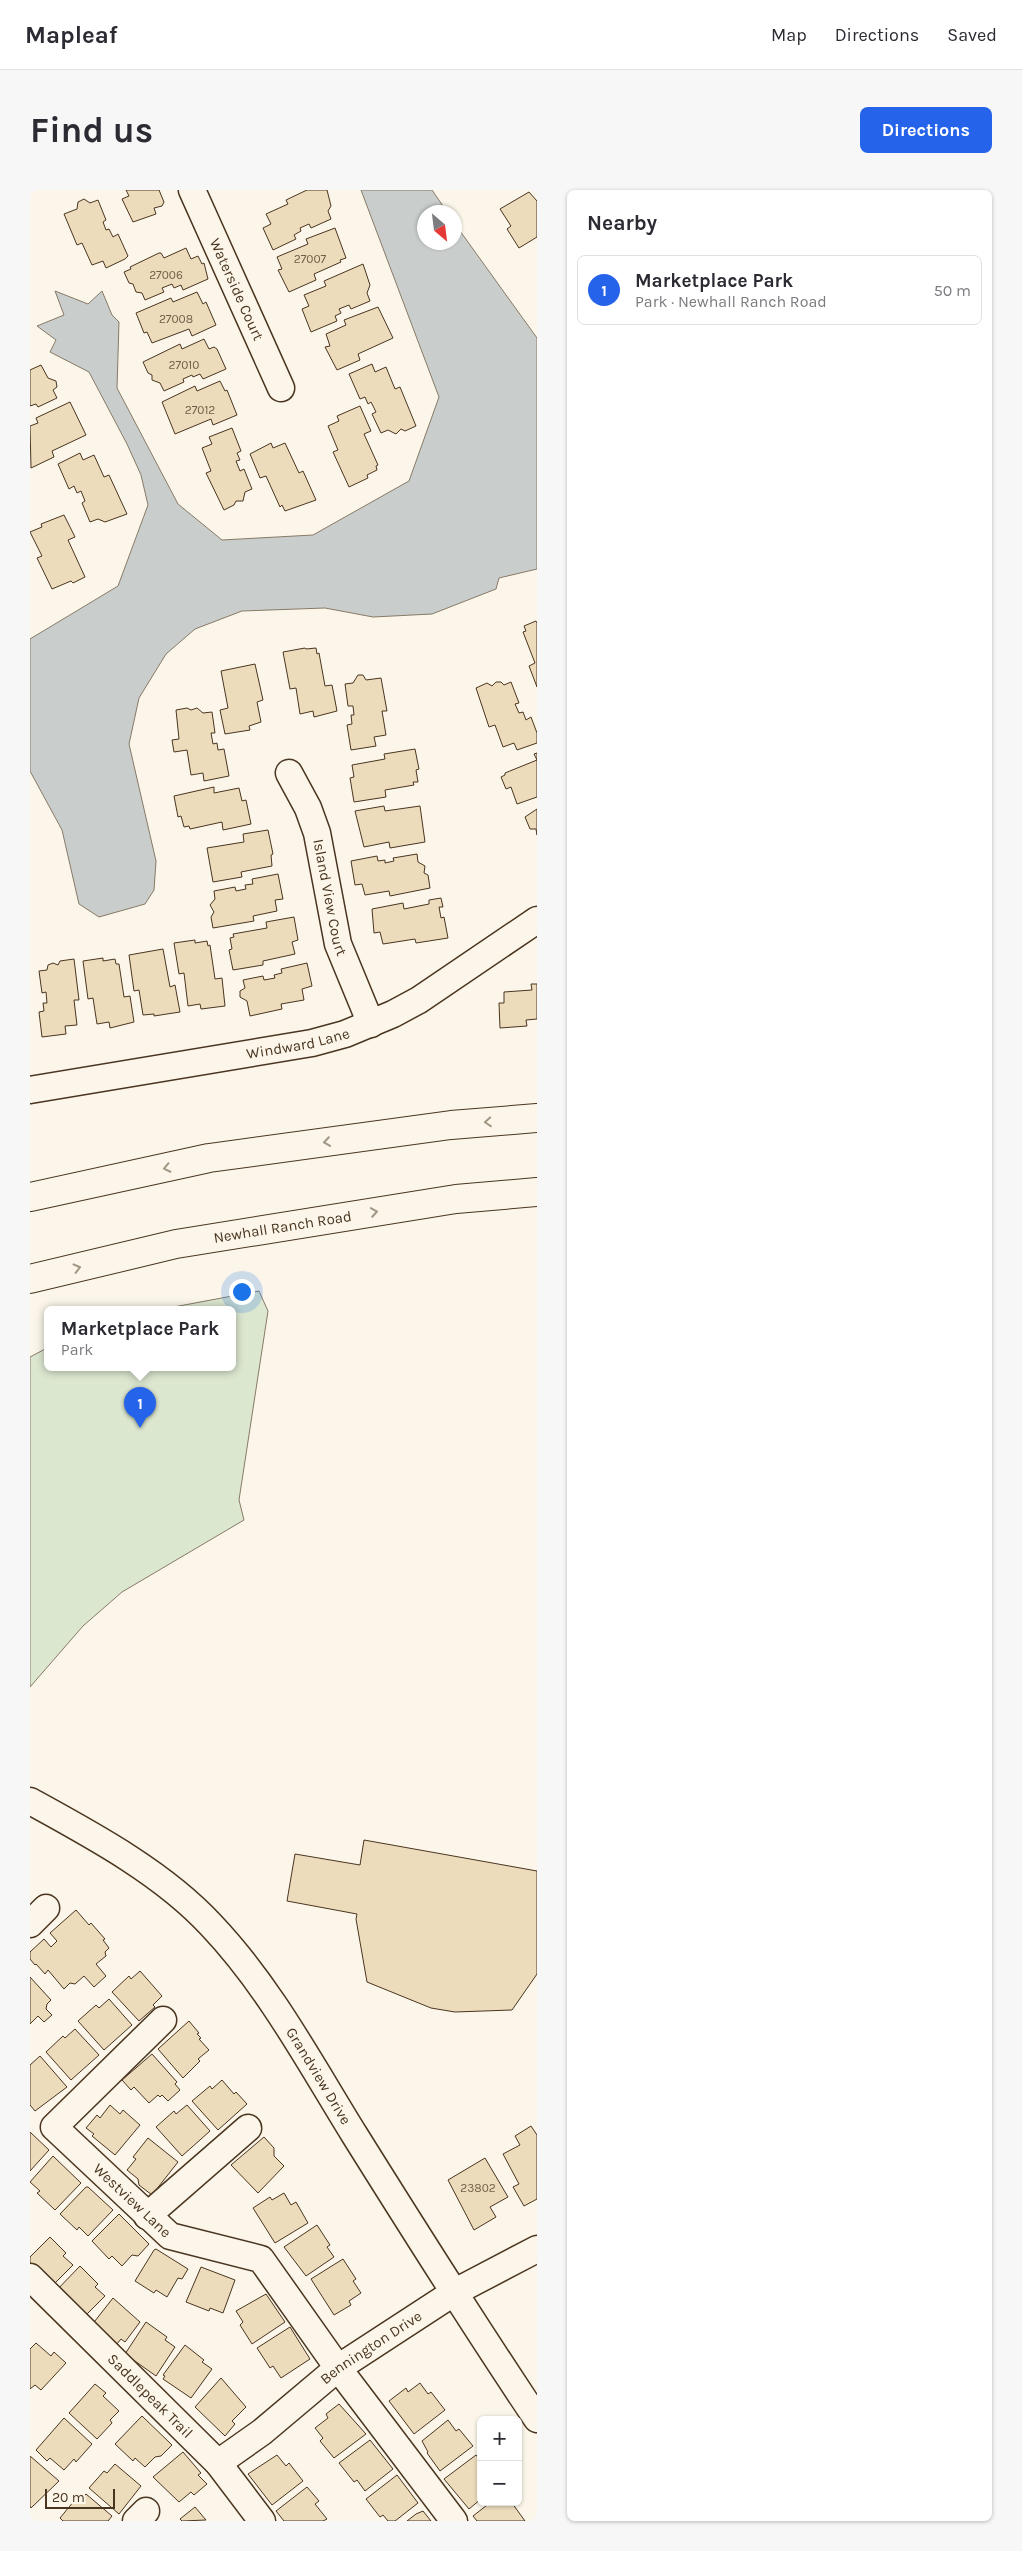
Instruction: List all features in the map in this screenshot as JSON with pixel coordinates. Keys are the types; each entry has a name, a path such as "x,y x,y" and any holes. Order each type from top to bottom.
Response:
{"main road":[{"path":"30,1197 209,1158 451,1125 537,1118"},
{"name":"Newhall Ranch Road","path":"30,1279 176,1244 456,1199 537,1192"}],"street":[{"name":"Waterside Court","path":"192,190 281,388"},
{"name":"Island View Court","path":"289,772 308,808 317,833 338,944 371,1024"},
{"name":"Windward Lane","path":"30,1090 312,1043 371,1024 419,1000 537,920"},
{"name":"Grandview Drive","path":"30,1801 89,1834 173,1890 210,1924 246,1965 303,2051 453,2293 537,2419"},
{"name":"Westview Lane","path":"163,2020 54,2127 170,2236 261,2259 338,2368 454,2521"},
{"path":"147,2216 248,2128"},
{"name":"Bennington Drive","path":"218,2463 262,2432 338,2368 453,2293 537,2249"},
{"name":"Saddlepeak Trail","path":"30,2277 218,2463 262,2521"}],"green space":[{"path":"259,1291 268,1311 239,1500 244,1520 122,1592 83,1626 30,1687 30,1357 44,1350 44,1371 236,1371 236,1306 179,1306"}],"shaded area":[{"path":"361,190 432,190 442,205 417,205 417,250 462,250 462,234 537,338 537,569 499,578 496,589 432,614 373,617 325,608 242,611 195,629 166,654 139,698 129,744 156,861 154,890 145,904 99,917 79,904 62,830 30,771 30,639 118,586 148,505 141,475 89,372 50,352 56,340 37,326 64,315 55,291 88,304 102,291 112,315 119,322 117,388 178,504 222,540 313,535 409,481 439,397"}],"building":[{"path":"126,190 159,190 164,202 162,206 154,208 156,214 133,222 122,199 129,196"},
{"path":"307,190 327,190 331,206 328,211 331,219 311,228 309,224 300,228 301,231 294,235 296,239 273,250 263,228 271,224 266,214 288,204 286,200"},
{"path":"529,192 537,201 537,237 519,248 507,229 511,226 500,209"},
{"path":"84,199 90,203 98,200 106,220 103,222 106,230 109,229 113,237 118,234 128,256 125,259 106,268 103,261 92,265 82,243 77,245 64,214 77,209 78,202"},
{"path":"335,228 346,258 314,274 316,280 289,292 278,270 282,269 277,257 308,244 306,239"},
{"path":"186,248 191,259 198,256 202,264 204,263 208,279 183,290 181,285 174,288 172,284 162,288 164,292 145,300 142,293 136,292 133,284 129,283 124,272 131,269 130,267 159,253 164,258"},
{"path":"363,264 370,285 367,293 370,301 351,309 349,305 339,309 341,313 335,316 337,321 311,332 302,309 309,306 304,295 326,286 324,281"},
{"path":"197,292 203,304 206,302 216,325 192,336 189,329 152,343 147,332 144,333 136,313 171,298 173,302"},
{"path":"378,307 393,338 358,354 360,360 337,370 325,347 330,346 326,334 346,325 344,320"},
{"path":"204,339 209,349 214,347 217,349 226,369 203,379 200,374 193,377 192,375 183,379 184,382 164,391 160,383 152,380 152,375 148,373 143,362 180,344 182,349"},
{"path":"372,364 375,372 386,367 395,389 400,387 416,426 405,431 401,429 396,434 388,430 381,433 372,414 376,412 371,402 368,404 365,397 360,399 349,374"},
{"path":"41,365 48,378 56,381 57,387 53,390 57,398 38,407 36,404 30,406 30,370"},
{"path":"220,381 225,391 227,390 237,415 213,425 211,419 175,434 162,402 195,386 197,391"},
{"path":"70,402 86,435 52,451 54,457 31,468 30,426 38,423 36,418"},
{"path":"360,406 371,431 364,434 378,465 376,466 377,470 367,475 368,478 349,487 333,452 338,450 328,426 339,421 337,416"},
{"path":"232,428 241,451 237,453 240,460 236,461 240,471 244,469 252,489 245,492 243,501 236,501 234,505 224,510 206,473 211,471 202,448 212,444 209,437"},
{"path":"271,443 273,448 285,443 299,473 303,471 316,500 285,511 282,505 280,507 266,476 260,478 250,454"},
{"path":"80,453 83,460 94,455 104,477 109,475 127,514 105,522 98,519 90,522 82,503 85,501 81,491 77,493 74,486 69,489 58,464"},
{"path":"64,515 75,537 68,540 85,577 73,583 71,581 52,589 37,558 42,556 30,532 42,527 41,524"},
{"path":"536,621 537,687 529,666 535,663 523,632 526,631 524,626"},
{"path":"316,648 317,654 319,653 325,686 332,685 337,711 314,717 313,711 300,714 296,688 290,689 283,652"},
{"path":"255,664 263,700 257,702 261,722 249,726 250,730 225,734 220,710 228,708 221,671"},
{"path":"358,675 363,675 366,680 381,678 387,711 382,711 386,735 374,737 376,746 351,750 347,725 352,724 351,715 354,715 353,706 348,706 345,684 353,683"},
{"path":"496,682 501,682 504,685 511,682 519,703 515,704 519,713 523,712 526,720 531,717 537,733 537,743 517,750 514,743 503,747 495,725 489,727 476,688 487,683 492,686"},
{"path":"187,708 191,710 197,708 203,713 212,712 215,733 211,733 213,744 217,743 218,750 224,749 229,776 204,781 203,773 191,775 187,750 174,752 172,740 179,739 176,710"},
{"path":"415,749 419,769 416,770 418,782 413,782 414,785 385,790 386,797 354,802 350,778 354,777 352,765 385,759 384,754"},
{"path":"537,760 537,797 517,804 511,787 506,789 501,777 505,773"},
{"path":"214,787 214,793 239,788 242,801 246,800 251,824 223,830 222,822 190,829 189,826 184,827 181,816 178,817 174,796"},
{"path":"384,806 385,811 420,806 425,842 390,848 389,842 364,847 355,811"},
{"path":"537,809 537,835 536,829 530,829 525,817"},
{"path":"268,830 273,854 271,855 272,866 241,872 242,877 213,882 207,848 244,842 243,834"},
{"path":"417,854 418,862 425,866 424,873 428,875 430,888 390,896 389,891 365,895 362,884 355,885 351,861 377,856 378,861 385,860 385,863 394,861 393,858"},
{"path":"278,874 283,899 275,900 277,911 253,916 254,921 213,928 211,917 214,912 210,905 215,899 214,891 235,887 236,891 246,889 245,885 253,884 252,879"},
{"path":"441,898 443,907 439,907 441,918 444,917 448,938 416,943 415,939 383,944 380,932 374,933 372,909 403,903 404,909 429,904 429,900"},
{"path":"294,917 298,940 292,942 295,954 263,961 263,965 233,970 229,950 232,949 230,938 234,937 233,934 267,928 266,922"},
{"path":"195,940 195,943 207,941 208,946 210,945 215,979 222,978 225,1006 201,1009 200,1004 188,1006 184,973 179,974 174,943"},
{"path":"163,949 170,987 175,985 180,1012 154,1016 154,1014 143,1015 139,990 134,991 129,955"},
{"path":"103,958 103,961 115,959 116,964 119,964 124,997 130,996 134,1022 110,1028 109,1022 97,1024 93,998 88,999 83,961"},
{"path":"74,959 79,1000 74,1000 77,1025 65,1026 66,1034 42,1037 39,1012 44,1011 43,1003 47,1003 46,992 42,993 39,971 47,970 48,965 53,963 58,965 60,961"},
{"path":"307,963 312,986 302,989 304,1000 281,1004 282,1009 250,1016 247,1001 240,997 240,991 245,988 243,980 263,976 264,980 275,978 274,975 282,973 281,969"},
{"path":"531,984 537,984 537,1019 526,1020 527,1026 500,1028 499,1003 504,1003 504,992 532,990"},
{"path":"364,1840 537,1871 537,1974 512,2010 455,2012 431,2008 367,1982 356,1919 357,1914 287,1901 295,1854 360,1865"},
{"path":"76,1910 105,1939 103,1940 109,1948 105,1952 106,1956 96,1964 106,1976 94,1987 84,1976 75,1984 70,1983 64,1989 48,1970 45,1974 35,1965 30,1959 30,1952 44,1939 51,1947 57,1941 50,1933"},
{"path":"140,1971 162,1996 153,2005 155,2007 139,2021 112,1992 129,1976 131,1979"},
{"path":"30,1977 51,2000 47,2004 46,2009 52,2015 44,2022 38,2016 30,2024"},
{"path":"109,1999 132,2025 104,2050 78,2021 96,2005 99,2008"},
{"path":"189,2021 199,2033 197,2034 201,2038 199,2039 209,2050 198,2059 200,2061 183,2078 158,2049"},
{"path":"75,2029 99,2055 71,2080 46,2052 63,2036 65,2038"},
{"path":"152,2054 177,2082 175,2084 180,2090 168,2101 162,2095 160,2097 158,2095 149,2103 134,2087 131,2090 122,2080"},
{"path":"40,2056 67,2087 35,2111 30,2105 30,2065"},
{"path":"222,2080 234,2094 236,2092 247,2104 218,2130 192,2101 210,2086 212,2089"},
{"path":"110,2105 120,2114 123,2110 140,2125 115,2155 92,2136 94,2134 86,2128 97,2115 100,2118"},
{"path":"187,2105 210,2131 182,2156 156,2127 174,2111 176,2114"},
{"path":"531,2126 537,2135 537,2199 524,2206 513,2187 519,2184 503,2154 520,2145 515,2136"},
{"path":"30,2132 49,2150 30,2171"},
{"path":"264,2137 274,2148 274,2156 284,2166 258,2193 231,2165"},
{"path":"148,2138 178,2162 152,2195 139,2185 138,2179 127,2170 136,2159 133,2157"},
{"path":"53,2156 81,2183 55,2210 37,2193 40,2191 30,2182"},
{"path":"485,2158 508,2197 490,2207 496,2217 474,2230 448,2180"},
{"path":"86,2187 113,2210 88,2236 79,2227 77,2230 60,2214"},
{"path":"284,2193 291,2205 296,2202 308,2223 275,2243 253,2208 270,2197 272,2200"},
{"path":"119,2214 149,2244 138,2256 132,2255 122,2266 112,2256 109,2259 92,2241"},
{"path":"317,2225 330,2245 327,2247 334,2257 306,2276 284,2247"},
{"path":"50,2237 66,2253 63,2256 73,2265 48,2290 30,2273 30,2257"},
{"path":"156,2249 188,2269 182,2279 178,2278 167,2297 156,2290 154,2293 135,2281"},
{"path":"343,2259 356,2279 353,2281 361,2293 349,2301 351,2305 334,2315 311,2279"},
{"path":"80,2266 98,2284 95,2287 105,2296 86,2315 52,2295"},
{"path":"201,2267 235,2280 223,2313 210,2308 209,2311 186,2302"},
{"path":"266,2294 285,2322 252,2344 240,2325 243,2322 236,2311"},
{"path":"113,2298 140,2322 125,2342 121,2339 116,2345 91,2326"},
{"path":"146,2322 167,2337 165,2340 175,2347 156,2376 125,2354"},
{"path":"290,2327 310,2359 281,2378 273,2366 270,2368 257,2348"},
{"path":"36,2343 51,2356 54,2352 66,2363 41,2390 35,2385 30,2389 30,2349"},
{"path":"185,2345 212,2369 191,2398 163,2379 165,2376 163,2375"},
{"path":"221,2378 246,2407 232,2421 235,2424 225,2436 195,2407"},
{"path":"420,2383 428,2394 431,2392 445,2410 414,2434 389,2401 406,2388 408,2392"},
{"path":"95,2384 106,2393 103,2396 119,2411 110,2420 112,2423 97,2439 69,2413"},
{"path":"339,2404 366,2434 334,2458 320,2441 323,2438 315,2428 328,2418 326,2414"},
{"path":"142,2416 172,2445 161,2456 155,2457 145,2467 135,2458 133,2461 115,2444"},
{"path":"64,2418 92,2444 76,2462 74,2459 64,2470 50,2458 47,2461 36,2450"},
{"path":"448,2420 456,2431 459,2429 473,2446 440,2471 427,2453 422,2441"},
{"path":"370,2440 393,2469 365,2491 357,2480 354,2482 339,2463"},
{"path":"183,2452 201,2473 198,2475 207,2484 194,2495 191,2492 179,2502 153,2477"},
{"path":"277,2455 286,2466 289,2463 303,2481 272,2505 248,2474"},
{"path":"476,2455 477,2502 469,2509 444,2479"},
{"path":"30,2456 59,2481 31,2508 30,2506"},
{"path":"115,2464 141,2486 119,2514 89,2488 104,2471 107,2473"},
{"path":"397,2475 418,2503 395,2521 388,2521 383,2515 380,2517 366,2499"},
{"path":"307,2487 319,2501 315,2504 327,2519 323,2521 284,2521 276,2511"},
{"path":"86,2494 112,2516 108,2521 63,2521 60,2518 74,2501 77,2504"},
{"path":"486,2506 514,2506 525,2521 477,2521 473,2516"},
{"path":"195,2507 206,2520 182,2521 180,2519"},
{"path":"423,2511 431,2521 407,2521 416,2514"}],"place":[{"name":"Marketplace Park","path":"140,1428"}]}
